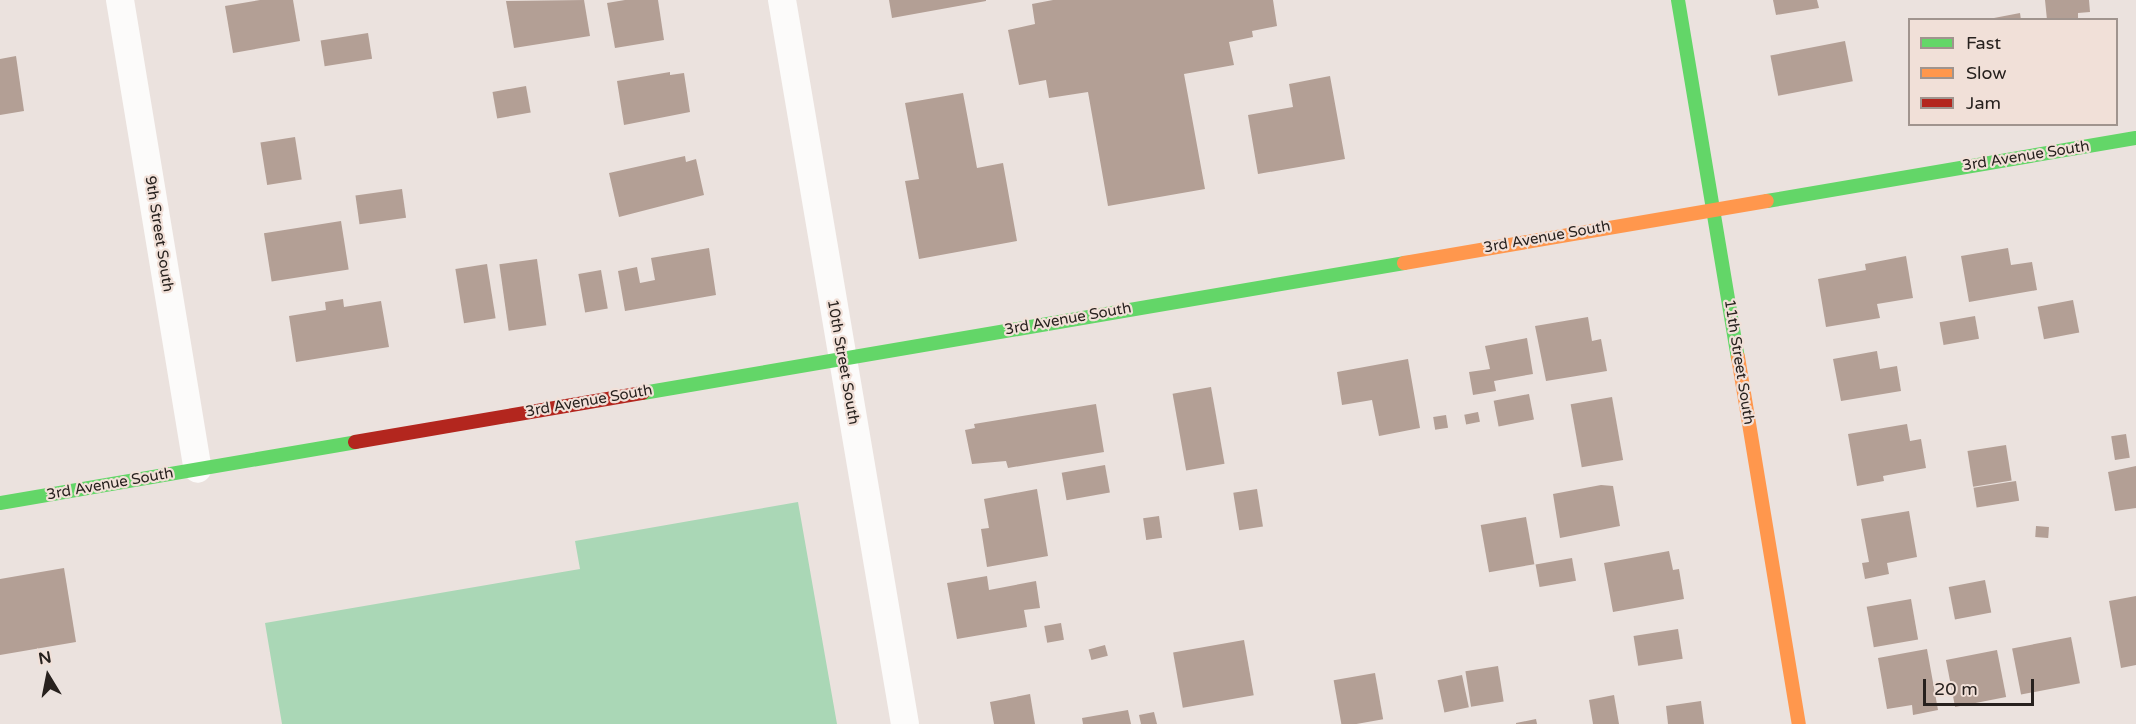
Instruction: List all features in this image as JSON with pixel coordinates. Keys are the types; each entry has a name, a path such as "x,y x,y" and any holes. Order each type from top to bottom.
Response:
{"street":[{"name":"9th Street South","path":"120,0 198,469"},
{"name":"10th Street South","path":"782,0 905,724"},
{"name":"11th Street South","path":"1678,0 1799,724"},
{"name":"3rd Avenue South","path":"0,502 1714,208 2136,138"}],"green space":[{"path":"798,502 837,724 282,724 265,623 580,569 575,541"}],"building":[{"path":"260,0 293,0 300,41 233,53 225,6"},
{"path":"584,0 590,36 514,48 506,1"},
{"path":"625,0 658,0 664,40 615,48 607,3"},
{"path":"889,0 986,0 986,1 892,18"},
{"path":"1053,0 1273,0 1277,26 1252,31 1253,37 1229,42 1234,65 1184,74 1205,189 1108,206 1088,92 1049,98 1046,80 1019,85 1008,30 1035,24 1032,4"},
{"path":"1773,0 1817,0 1819,8 1776,15"},
{"path":"2045,0 2089,0 2090,12 2078,13 2078,18 2047,18"},
{"path":"2020,13 2021,18 1994,18"},
{"path":"368,33 372,59 325,66 321,41"},
{"path":"1845,41 1853,81 1778,96 1770,56"},
{"path":"16,56 24,111 0,115 0,59"},
{"path":"670,72 670,75 684,73 690,112 624,125 617,81"},
{"path":"1330,76 1345,159 1258,174 1248,115 1293,107 1289,84"},
{"path":"526,86 531,113 497,118 493,92"},
{"path":"963,93 977,168 1003,163 1017,241 919,259 905,181 919,179 905,103"},
{"path":"295,137 302,179 267,185 260,142"},
{"path":"685,156 686,162 696,159 704,195 619,217 609,173"},
{"path":"402,189 406,218 359,224 355,196"},
{"path":"341,221 349,269 272,282 264,233"},
{"path":"709,248 716,295 625,311 618,271 637,267 640,283 655,280 651,258"},
{"path":"2008,248 2011,265 2032,262 2037,290 1969,302 1961,256"},
{"path":"1906,256 1913,298 1877,304 1880,318 1826,327 1818,279 1866,270 1865,264"},
{"path":"537,259 546,325 509,331 499,264"},
{"path":"487,264 496,318 464,323 455,269"},
{"path":"601,270 608,308 585,312 578,274"},
{"path":"343,299 344,307 381,301 389,347 296,362 289,316 326,310 325,302"},
{"path":"2073,300 2079,332 2044,339 2038,307"},
{"path":"1975,316 1979,339 1944,345 1940,322"},
{"path":"1588,317 1592,341 1601,339 1607,371 1546,381 1535,326"},
{"path":"1527,338 1533,374 1494,381 1496,391 1473,395 1469,372 1490,369 1485,346"},
{"path":"1877,351 1880,369 1897,366 1901,391 1841,401 1833,359"},
{"path":"1408,359 1420,428 1379,436 1372,400 1342,405 1337,372"},
{"path":"1211,387 1225,464 1186,471 1173,394"},
{"path":"1529,394 1534,420 1499,426 1494,401"},
{"path":"1612,397 1623,460 1582,467 1571,404"},
{"path":"1096,404 1104,452 1008,468 1006,461 972,464 965,430 975,428 974,424"},
{"path":"1478,412 1480,422 1466,424 1464,415"},
{"path":"1446,415 1448,428 1435,430 1433,417"},
{"path":"1907,424 1910,441 1921,439 1926,468 1883,476 1884,481 1857,486 1848,434"},
{"path":"2126,434 2130,458 2115,460 2111,436"},
{"path":"2006,445 2012,481 1973,487 1967,451"},
{"path":"1105,465 1110,493 1067,500 1062,473"},
{"path":"2136,466 2136,508 2115,511 2108,472"},
{"path":"2016,481 2019,501 1977,507 1974,488"},
{"path":"1601,485 1613,486 1620,526 1560,538 1553,494"},
{"path":"1037,489 1048,556 987,567 981,529 989,528 984,499"},
{"path":"1257,489 1263,527 1239,530 1233,493"},
{"path":"1909,511 1917,557 1887,563 1889,574 1865,579 1862,563 1869,562 1861,519"},
{"path":"1159,516 1162,538 1146,540 1143,518"},
{"path":"1526,517 1534,564 1489,572 1481,525"},
{"path":"2036,526 2049,527 2048,538 2035,537"},
{"path":"1669,551 1673,570 1679,569 1684,599 1613,612 1604,563"},
{"path":"1572,558 1576,581 1540,587 1536,564"},
{"path":"64,568 76,642 0,655 0,579"},
{"path":"987,576 989,590 1036,581 1040,608 1024,610 1027,627 957,639 947,583"},
{"path":"1985,580 1991,612 1955,619 1949,587"},
{"path":"2136,596 2136,665 2121,668 2109,601"},
{"path":"1911,599 1918,639 1874,647 1867,607"},
{"path":"1061,623 1064,640 1047,643 1044,626"},
{"path":"1678,629 1683,659 1638,666 1634,636"},
{"path":"2071,637 2080,683 2021,695 2012,648"},
{"path":"1244,640 1254,695 1183,708 1173,653"},
{"path":"1105,645 1108,656 1091,660 1089,649"},
{"path":"1927,649 1938,710 1913,715 1912,705 1887,709 1878,658"},
{"path":"1997,650 2006,697 1955,707 1946,660"},
{"path":"1498,666 1504,702 1471,707 1465,671"},
{"path":"1375,673 1383,719 1341,724 1334,680"},
{"path":"1462,675 1469,707 1444,712 1438,680"},
{"path":"1030,694 1035,724 994,724 990,702"},
{"path":"1614,695 1619,724 1593,724 1589,700"},
{"path":"1701,701 1704,724 1668,724 1666,706"},
{"path":"1128,710 1131,724 1083,724 1082,718"},
{"path":"1154,712 1157,724 1141,724 1139,715"},
{"path":"1536,719 1537,724 1516,724 1516,723"}],"traffic: fast":[{"path":"1678,0 1738,357"},
{"path":"1767,201 2136,138"},
{"path":"643,393 1404,263"},
{"path":"0,503 355,442"}],"traffic: slow":[{"path":"1404,263 1767,201"},
{"path":"1738,357 1799,724"}],"traffic: jam":[{"path":"355,442 643,393"}]}
